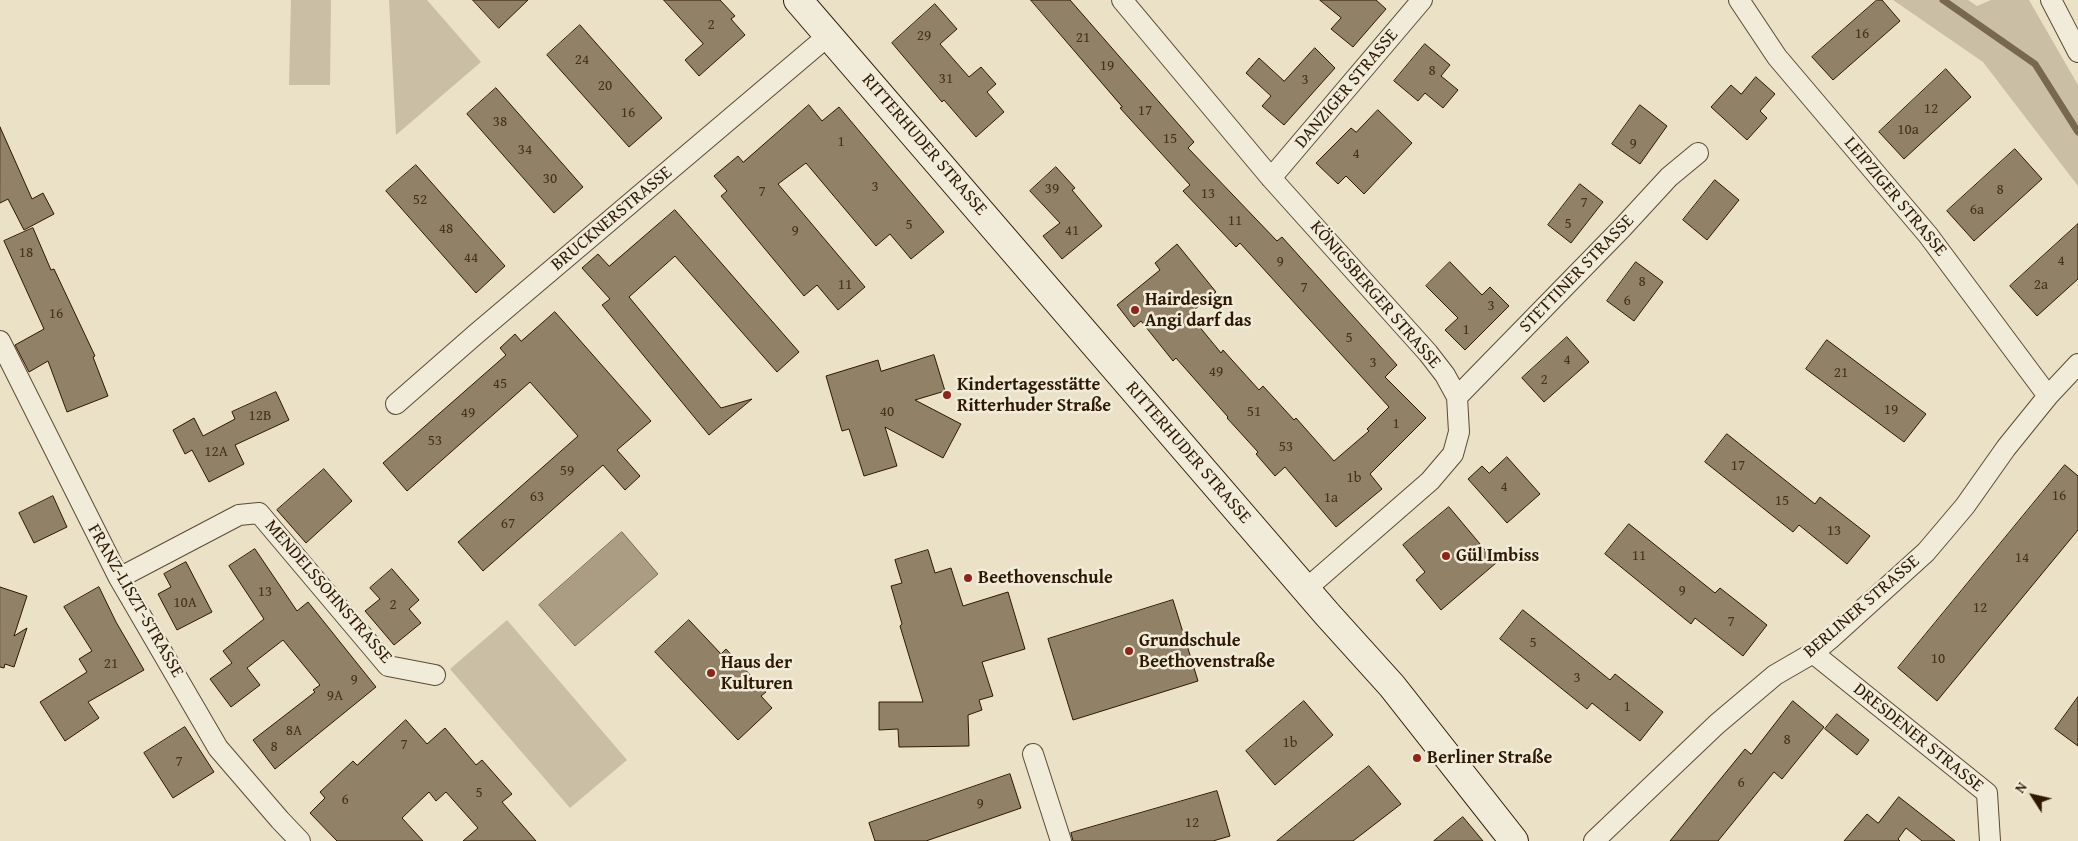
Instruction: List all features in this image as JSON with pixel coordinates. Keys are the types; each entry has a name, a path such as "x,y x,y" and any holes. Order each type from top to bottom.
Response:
{"street":[{"name":"RITTERHUDER STRASSE","path":"798,0 1306,589 1392,686 1514,841"},
{"name":"KÖNIGSBERGER STRASSE","path":"1122,0 1271,178 1428,353 1445,375 1457,397 1460,432 1453,454 1430,481 1306,589"},
{"name":"DANZIGER STRASSE","path":"1271,178 1422,0"},
{"name":"LEIPZIGER STRASSE","path":"1739,0 1777,57 1928,235 2048,396"},
{"path":"2050,0 2078,51"},
{"name":"BRUCKNERSTRASSE","path":"396,404 476,334 830,35"},
{"name":"STETTINER STRASSE","path":"1457,397 1622,228 1669,177 1698,153"},
{"name":"FRANZ-LISZT-STRASSE","path":"0,341 119,578 218,748 300,841"},
{"name":"BERLINER STRASSE","path":"1594,841 1716,724 1775,675 1813,653 1926,552 1965,506 2006,448 2048,396 2078,364"},
{"name":"MENDELSSOHNSTRASSE","path":"119,578 238,515 260,513 388,666 435,675"},
{"name":"DRESDENER STRASSE","path":"1813,653 1987,793 1990,841"},
{"path":"1033,754 1061,841"}],"shaded area":[{"path":"291,0 331,0 330,85 289,85"},
{"path":"389,0 427,0 481,62 396,135"},
{"path":"1893,0 1968,0 1977,6 1991,0 2029,0 2078,85 2078,186 1983,62"},
{"path":"622,532 658,574 575,646 539,605"},
{"path":"507,620 627,760 570,808 450,669"}],"building":[{"path":"473,0 528,0 499,28"},
{"path":"664,0 720,0 735,16 731,19 745,35 699,76 685,60 703,44"},
{"path":"1031,0 1070,0 1194,142 1188,148 1277,241 1282,237 1397,365 1385,377 1426,418 1370,474 1382,489 1336,527 1285,467 1275,476 1256,454 1258,452 1176,358 1173,361 1141,321 1134,327 1117,305 1160,270 1155,263 1177,244 1216,292 1189,314 1221,353 1223,350 1259,390 1263,386 1294,420 1296,418 1334,461 1369,431 1367,429 1389,407 1240,243 1236,247 1183,191 1190,185 1120,108 1122,107"},
{"path":"1320,0 1376,0 1386,9 1353,47 1331,29 1341,18"},
{"path":"1877,0 1882,0 1900,21 1833,80 1812,57"},
{"path":"935,4 957,29 940,44 969,77 981,67 996,84 987,92 1004,112 976,137 944,100 942,102 892,43"},
{"path":"580,25 662,118 629,147 547,55"},
{"path":"1425,44 1450,65 1441,76 1458,90 1443,108 1425,93 1418,101 1394,81"},
{"path":"1315,48 1335,68 1284,125 1262,106 1271,96 1246,73 1259,58 1284,81"},
{"path":"1946,69 1971,97 1904,159 1879,132"},
{"path":"1756,77 1775,94 1760,111 1767,118 1747,140 1711,107 1731,85 1741,94"},
{"path":"496,88 583,187 554,213 467,114"},
{"path":"809,105 822,121 839,107 944,232 911,259 890,234 876,246 806,163 778,184 865,287 838,310 817,285 804,296 721,196 727,191 714,176 738,156 743,162"},
{"path":"1640,105 1667,126 1640,164 1612,144"},
{"path":"1378,110 1412,143 1364,194 1346,176 1338,184 1316,163 1351,128 1356,132"},
{"path":"0,127 32,199 43,193 54,214 24,230 8,199 0,203"},
{"path":"2015,149 2042,179 1974,241 1947,211"},
{"path":"416,165 505,266 476,293 386,191"},
{"path":"1056,167 1075,188 1072,190 1102,226 1062,259 1043,236 1060,223 1030,191"},
{"path":"1715,180 1739,200 1707,240 1683,220"},
{"path":"1580,184 1603,202 1571,243 1548,225"},
{"path":"675,210 799,352 777,372 675,256 629,297 721,408 752,399 709,435 602,305 610,299 582,268 598,254 609,266"},
{"path":"2078,224 2078,279 2037,316 2010,286"},
{"path":"33,228 51,270 54,269 95,356 93,357 108,396 67,412 48,361 29,372 15,345 44,329 4,241"},
{"path":"1450,262 1482,295 1490,287 1509,306 1465,350 1445,330 1458,318 1426,286"},
{"path":"1636,262 1663,282 1634,321 1607,301"},
{"path":"555,312 651,421 617,450 640,476 625,490 603,465 483,571 458,542 578,436 530,382 407,491 383,463 506,355 500,348 515,334 521,341"},
{"path":"1567,337 1589,362 1544,402 1522,378"},
{"path":"1827,340 1926,414 1904,442 1806,369"},
{"path":"934,355 945,391 915,400 961,424 943,458 885,427 897,466 864,476 849,429 842,431 826,376 878,360 881,371"},
{"path":"276,392 289,420 235,445 244,464 209,482 192,450 185,454 173,430 194,418 203,436 235,419 232,412"},
{"path":"1727,434 1815,504 1820,497 1870,536 1847,564 1799,525 1793,532 1705,462"},
{"path":"1507,457 1540,494 1507,523 1468,479 1482,466 1489,473"},
{"path":"2065,465 2078,476 2078,530 1937,701 1898,668"},
{"path":"324,469 352,501 306,543 277,510"},
{"path":"53,496 67,527 34,543 19,513"},
{"path":"1449,507 1496,563 1441,610 1416,580 1425,572 1403,545"},
{"path":"1629,524 1715,593 1720,588 1767,625 1743,656 1695,618 1691,624 1605,554"},
{"path":"255,549 297,611 308,602 376,687 275,769 253,740 315,692 313,690 320,685 283,640 247,668 260,685 231,707 210,679 232,663 223,651 264,619 229,566"},
{"path":"928,550 935,573 951,568 963,606 1008,592 1025,649 982,662 993,696 979,700 982,710 968,715 969,746 899,747 898,729 879,730 879,702 923,702 900,626 902,624 891,586 902,583 895,560"},
{"path":"186,562 212,612 177,630 158,594 171,587 164,574"},
{"path":"392,569 419,600 409,609 421,623 394,645 365,611 380,599 370,588"},
{"path":"0,587 27,596 14,636 27,628 14,667 5,664 4,668 0,667"},
{"path":"99,587 116,622 144,670 88,702 99,718 65,741 40,702 87,672 79,659 92,651 64,607"},
{"path":"1173,600 1198,681 1073,720 1048,639"},
{"path":"1523,610 1610,680 1615,674 1663,712 1640,741 1592,703 1587,709 1500,639"},
{"name":"Haus der Kulturen","path":"689,620 721,654 726,649 766,692 761,696 772,708 738,740 655,652"},
{"path":"2078,697 2078,746 2055,729"},
{"path":"1304,701 1333,735 1275,785 1246,751"},
{"path":"1793,701 1824,727 1782,779 1774,772 1718,841 1670,841 1745,749 1751,754"},
{"path":"1837,714 1869,740 1857,755 1825,729"},
{"path":"406,720 427,744 445,728 476,765 482,760 512,794 502,802 536,841 463,841 478,828 446,792 436,801 429,792 402,818 423,841 337,841 310,813 325,798 320,792 353,761 357,765"},
{"path":"185,727 214,772 173,798 144,753"},
{"path":"1369,766 1401,804 1353,841 1277,841"},
{"path":"1010,774 1021,808 926,841 875,841 869,823"},
{"path":"1217,791 1230,836 1213,841 1073,841 1071,833"},
{"path":"1899,797 1955,841 1922,841 1906,828 1898,839 1900,841 1844,841 1867,814 1878,823"},
{"path":"1463,817 1483,841 1434,841"}],"waterway":[{"path":"1943,0 2035,64 2078,132"}],"place":[{"name":"Hairdesign Angi darf das","path":"1135,310"},
{"name":"Kindertagesstätte Ritterhuder Straße","path":"947,395"},
{"name":"Gül Imbiss","path":"1446,556"},
{"name":"Beethovenschule","path":"968,578"},
{"name":"Grundschule Beethovenstraße","path":"1129,651"},
{"name":"Haus der Kulturen","path":"711,673"},
{"name":"Berliner Straße","path":"1417,758"}]}
